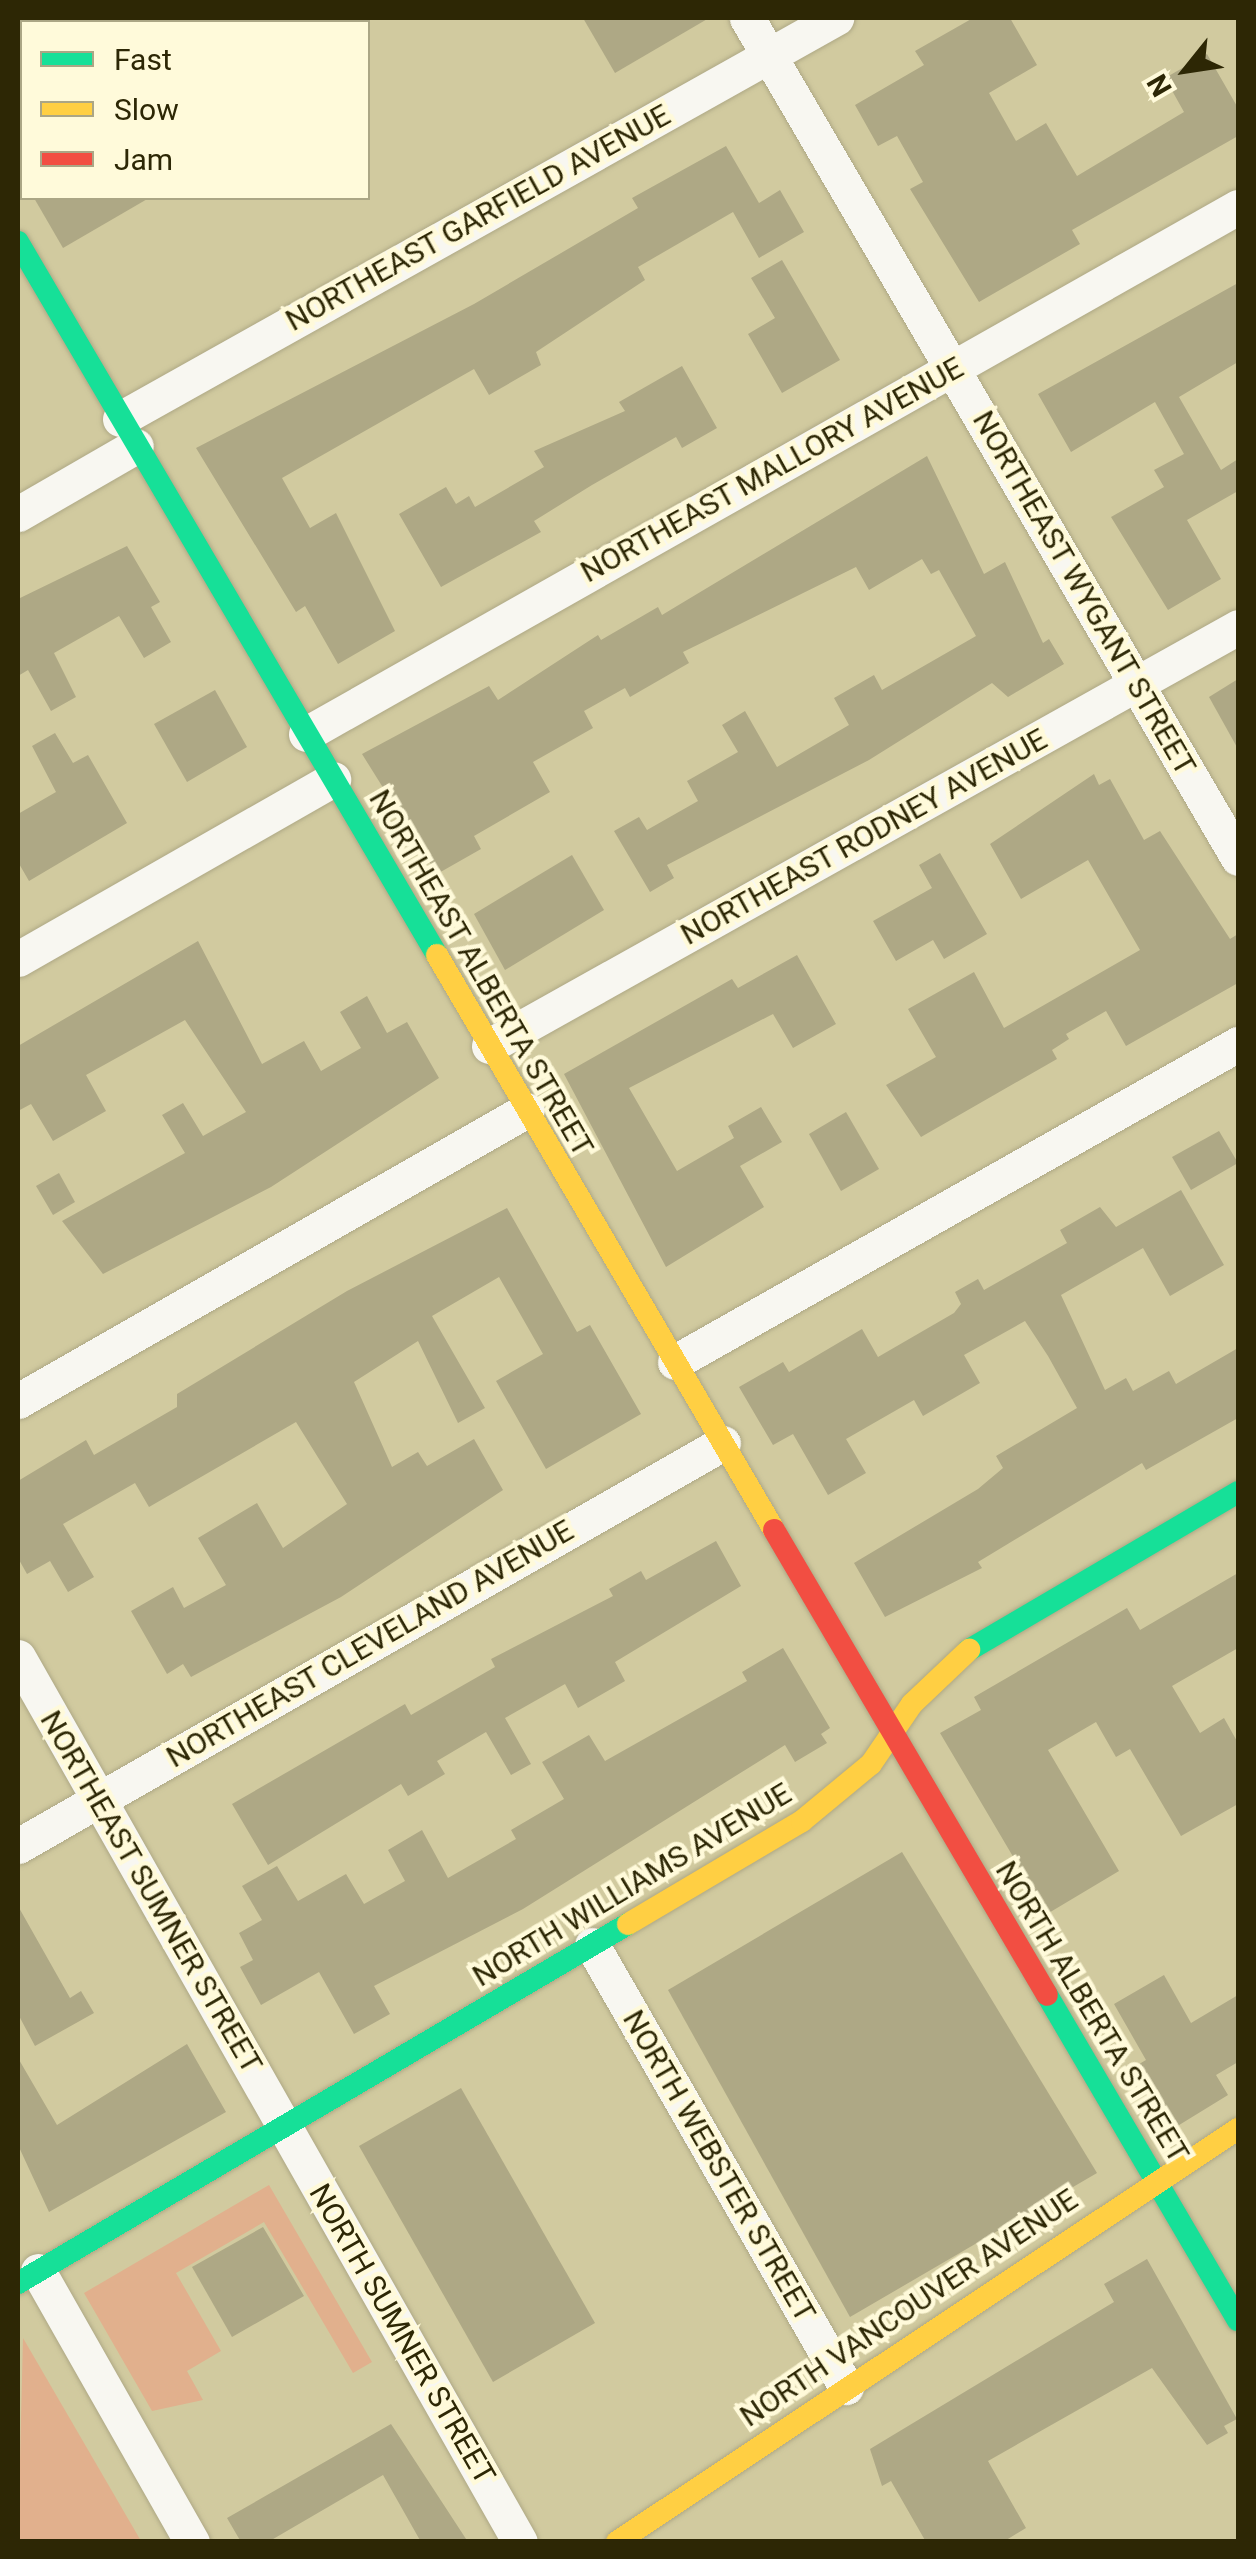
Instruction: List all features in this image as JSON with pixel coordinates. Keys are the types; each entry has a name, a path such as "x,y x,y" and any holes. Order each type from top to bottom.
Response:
{"street":[{"name":"NORTHEAST WYGANT STREET","path":"747,18 1238,858"},
{"name":"NORTHEAST GARFIELD AVENUE","path":"18,514 128,433 836,18"},
{"name":"NORTHEAST MALLORY AVENUE","path":"306,734 1238,207"},
{"name":"NORTHEAST ALBERTA STREET","path":"18,242 893,1734"},
{"name":"NORTHEAST RODNEY AVENUE","path":"489,1046 1238,628"},
{"path":"18,960 333,779"},
{"path":"675,1362 1238,1044"},
{"path":"18,1401 527,1110"},
{"name":"NORTHEAST CLEVELAND AVENUE","path":"18,1846 723,1443"},
{"name":"NORTH WILLIAMS AVENUE","path":"28,2277 828,1803 972,1647 1238,1492"},
{"name":"NORTHEAST SUMNER STREET","path":"18,1657 284,2126"},
{"name":"NORTH ALBERTA STREET","path":"893,1734 1238,2320"},
{"name":"NORTH WEBSTER STREET","path":"592,1945 846,2387"},
{"name":"NORTH SUMNER STREET","path":"284,2126 520,2542"},
{"name":"NORTH VANCOUVER AVENUE","path":"617,2542 1157,2180 1238,2130"},
{"path":"28,2277 192,2542"}],"shaded area":[{"path":"269,2185 372,2362 353,2373 264,2222 176,2273 221,2351 187,2371 203,2400 152,2411 84,2293"},
{"path":"23,2338 141,2541 18,2541"}],"building":[{"path":"583,18 709,18 615,73"},
{"path":"973,18 1010,18 1037,65 989,93 1016,141 1046,123 1077,176 1184,112 1165,78 1207,54 1238,108 1238,136 1072,230 1080,244 979,302 910,189 923,182 897,136 878,146 855,105 924,65 915,51"},
{"path":"726,146 759,203 780,190 804,232 759,258 733,212 638,267 645,280 536,352 541,365 489,395 474,369 282,478 310,528 336,513 395,631 338,664 305,606 296,612 196,448 474,304 638,208 632,198"},
{"path":"35,200 146,200 63,248"},
{"path":"782,260 840,360 782,393 748,334 775,318 751,278"},
{"path":"1238,283 1238,362 1179,397 1221,470 1238,459 1238,491 1187,520 1221,579 1168,610 1111,517 1164,487 1154,470 1184,454 1155,402 1071,452 1038,394"},
{"path":"682,366 717,428 682,448 676,437 592,485 534,521 541,532 441,587 399,514 446,487 456,504 469,496 475,507 544,467 534,451 625,411 619,402"},
{"path":"927,456 984,574 1005,562 1043,643 1049,639 1064,664 1008,697 992,683 869,760 667,865 674,878 650,892 614,831 639,817 647,830 698,801 687,781 738,752 722,725 745,711 777,767 849,725 834,698 874,675 882,690 976,636 939,570 931,574 922,559 869,590 856,567 683,652 689,663 630,697 625,688 584,711 593,728 533,762 550,792 474,836 481,849 437,874 362,754 489,686 498,700 598,635 601,640 658,607 662,615"},
{"path":"127,546 160,602 151,607 171,642 144,658 119,616 54,653 76,697 51,711 28,670 18,676 18,599"},
{"path":"1238,679 1238,749 1209,697"},
{"path":"215,690 247,747 187,782 154,724"},
{"path":"55,733 73,763 88,755 127,823 29,881 18,862 18,814 56,792 32,746"},
{"path":"1094,774 1099,785 1110,779 1144,840 1160,831 1230,939 1238,934 1238,983 1126,1046 1106,1011 1066,1034 1069,1039 1052,1050 1057,1059 921,1137 886,1085 936,1057 908,1009 974,972 1004,1028 1140,950 1088,860 1021,899 990,844"},
{"path":"940,853 987,934 944,959 933,940 896,961 873,921 932,888 919,865"},
{"path":"572,855 604,910 505,970 474,914"},
{"path":"198,941 262,1064 304,1041 321,1071 361,1048 340,1012 367,996 387,1033 407,1022 439,1078 271,1187 103,1274 62,1221 185,1153 162,1115 183,1103 203,1136 246,1112 185,1020 86,1075 106,1111 53,1141 31,1104 18,1111 18,1046"},
{"path":"797,955 836,1024 793,1048 773,1014 629,1088 677,1171 734,1138 728,1126 761,1107 782,1142 740,1166 764,1207 666,1267 564,1074 732,979 738,988"},
{"path":"846,1112 879,1169 841,1191 809,1134"},
{"path":"1219,1131 1238,1163 1191,1190 1172,1157"},
{"path":"59,1173 75,1202 53,1215 36,1186"},
{"path":"1181,1190 1224,1265 1170,1296 1143,1248 1061,1295 1105,1390 1126,1378 1133,1391 1169,1371 1176,1384 1238,1348 1238,1418 1146,1470 1142,1463 978,1562 982,1568 885,1617 854,1563 978,1489 1003,1468 996,1456 1077,1408 1048,1356 1025,1321 964,1355 980,1383 923,1416 914,1400 846,1439 866,1473 828,1495 793,1434 773,1445 739,1387 783,1362 789,1372 862,1329 878,1357 954,1313 961,1304 955,1292 978,1279 984,1290 1067,1243 1060,1230 1100,1207 1116,1227"},
{"path":"507,1208 577,1332 590,1325 641,1414 546,1469 496,1381 543,1354 499,1277 432,1316 485,1408 458,1423 418,1341 354,1382 392,1467 418,1452 427,1466 474,1439 503,1490 341,1597 191,1677 183,1664 167,1674 131,1611 173,1587 184,1608 226,1585 198,1538 257,1503 283,1548 347,1504 296,1422 149,1507 135,1483 63,1524 94,1577 68,1592 50,1561 27,1574 18,1558 18,1481 86,1440 94,1455 177,1407 177,1394 347,1291"},
{"path":"716,1541 741,1586 615,1662 625,1681 578,1708 565,1684 505,1718 531,1764 511,1775 486,1732 437,1761 445,1774 408,1796 401,1784 268,1865 232,1804 405,1704 411,1715 495,1667 491,1659 613,1596 609,1589 641,1571 646,1580"},
{"path":"1238,1573 1238,1648 1172,1686 1200,1733 1224,1718 1238,1743 1238,1804 1181,1836 1130,1749 1116,1757 1096,1722 1048,1750 1119,1871 1047,1914 940,1733 981,1710 974,1697 1127,1608 1140,1630"},
{"path":"783,1648 830,1728 821,1734 827,1743 795,1762 785,1745 523,1909 374,1986 390,2014 354,2034 319,1972 261,2005 240,1967 253,1960 239,1933 262,1920 242,1886 277,1866 298,1901 346,1874 364,1904 405,1881 388,1850 422,1830 448,1878 516,1839 511,1830 564,1799 542,1762 589,1735 605,1761 747,1681 742,1672"},
{"path":"902,1852 1097,2173 850,2317 668,1990"},
{"path":"18,1906 70,1998 81,1991 94,2013 35,2046 18,2014"},
{"path":"1164,1975 1191,2023 1238,1995 1238,2062 1216,2075 1228,2095 1171,2130 1134,2067 1146,2060 1114,2004"},
{"path":"187,2044 226,2112 49,2212 18,2145 18,2058 57,2125"},
{"path":"461,2088 595,2323 493,2382 359,2146"},
{"path":"263,2227 304,2296 232,2337 192,2267"},
{"path":"1147,2259 1237,2419 1224,2426 1228,2433 1207,2445 1152,2368 988,2461 1026,2528 1003,2542 926,2542 891,2481 882,2486 870,2449 1114,2302 1104,2284"},
{"path":"391,2424 468,2542 421,2542 383,2475 268,2542 241,2542 227,2518"}],"traffic: fast":[{"path":"18,242 437,955"},
{"path":"969,1650 1238,1492"},
{"path":"18,2283 628,1924"},
{"path":"1047,1995 1238,2320"}],"traffic: slow":[{"path":"437,955 774,1530"},
{"path":"628,1924 802,1821 871,1764 912,1704 969,1650"},
{"path":"617,2542 1238,2129"}],"traffic: jam":[{"path":"100,20 105,18"},
{"path":"774,1530 1047,1995"}]}
